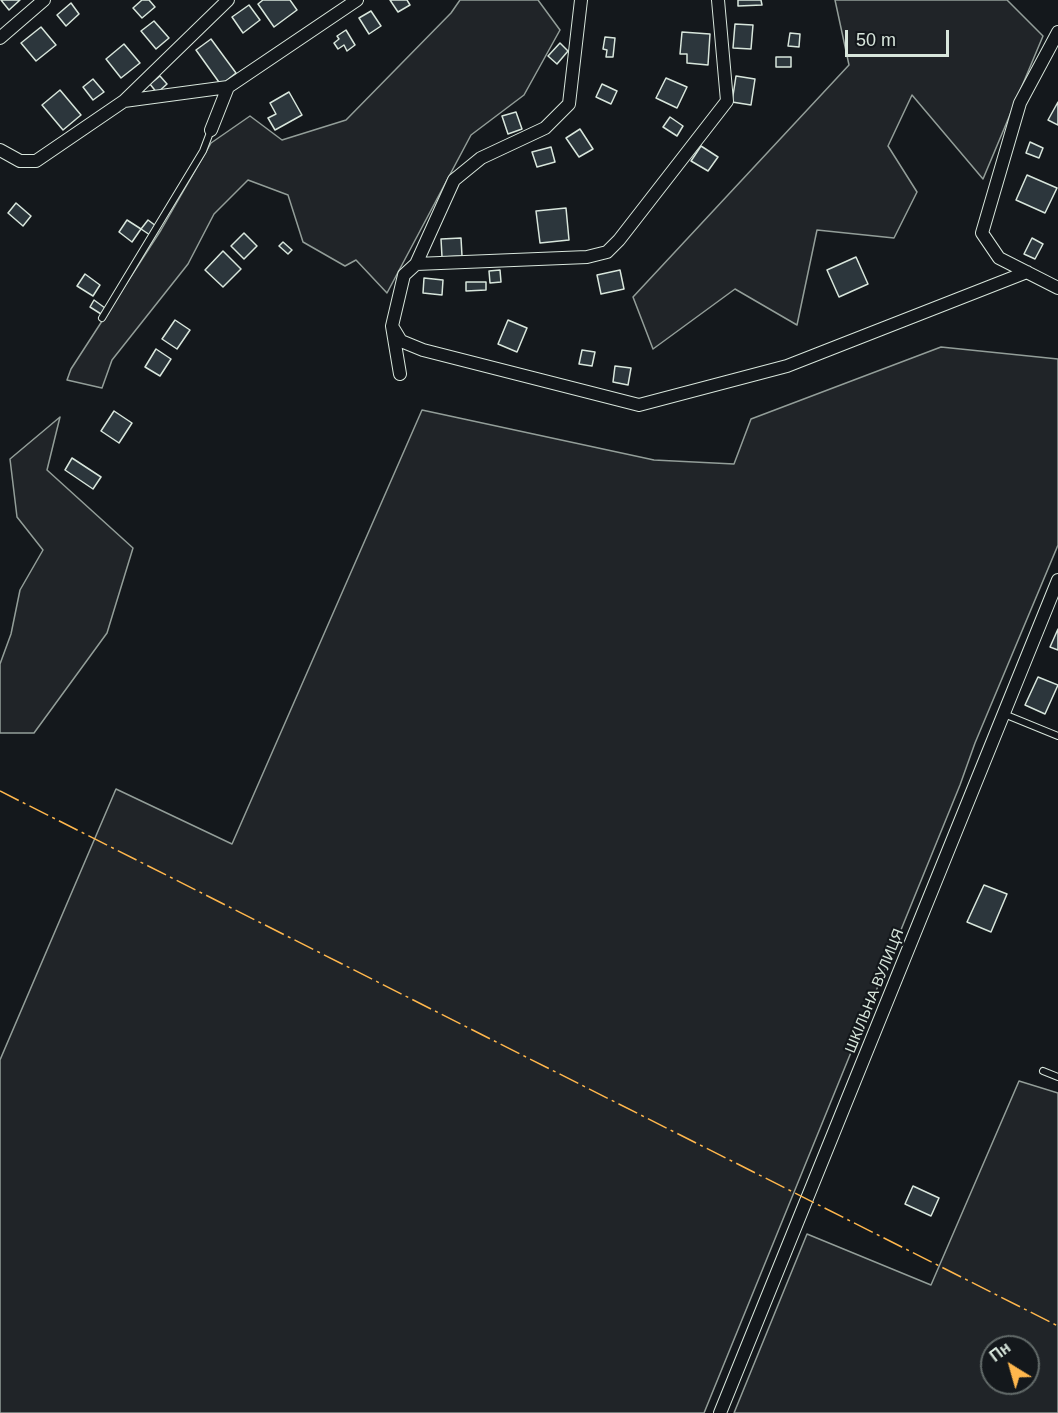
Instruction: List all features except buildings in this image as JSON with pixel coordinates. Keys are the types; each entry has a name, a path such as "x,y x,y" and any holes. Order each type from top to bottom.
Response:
{"street":[{"path":"0,38 44,0"},
{"path":"0,150 20,161 36,161 124,101 228,0"},
{"path":"124,101 228,87 357,0"},
{"path":"400,374 392,326 404,275 416,264 454,180 481,158 545,128 569,104 581,0"},
{"path":"416,264 587,257 607,252 619,240 727,101 718,0"},
{"path":"1058,32 1020,103 982,233 999,258 1058,288"},
{"path":"211,130 228,87"},
{"path":"392,326 401,341 423,350 639,405 787,366 1027,272"},
{"name":"ШКІЛЬНА ВУЛИЦЯ","path":"720,1413 1058,580"}],"lane":[{"path":"102,318 203,151 211,130"},
{"path":"1004,714 1058,736"},
{"path":"1043,1071 1058,1077"}],"shaded area":[{"path":"460,0 538,0 560,30 524,95 471,135 387,293 356,260 345,266 303,242 288,195 248,180 214,214 188,264 112,360 102,388 67,380 71,369 161,230 211,143 250,116 282,140 346,120 451,13"},
{"path":"835,0 1007,0 1043,36 983,179 912,95 888,146 917,192 894,238 817,230 797,325 735,289 653,349 633,297 849,65"},
{"path":"941,347 1058,359 1058,545 975,743 960,785 704,1413 0,1413 0,1060 116,789 232,844 422,410 654,460 734,464 751,419"},
{"path":"60,417 47,470 133,548 107,633 34,733 0,733 0,664 11,634 20,590 43,550 17,517 10,459"},
{"path":"1019,1081 1058,1093 1058,1413 734,1413 807,1234 931,1285"}],"power":[{"path":"0,791 1058,1326"}]}
